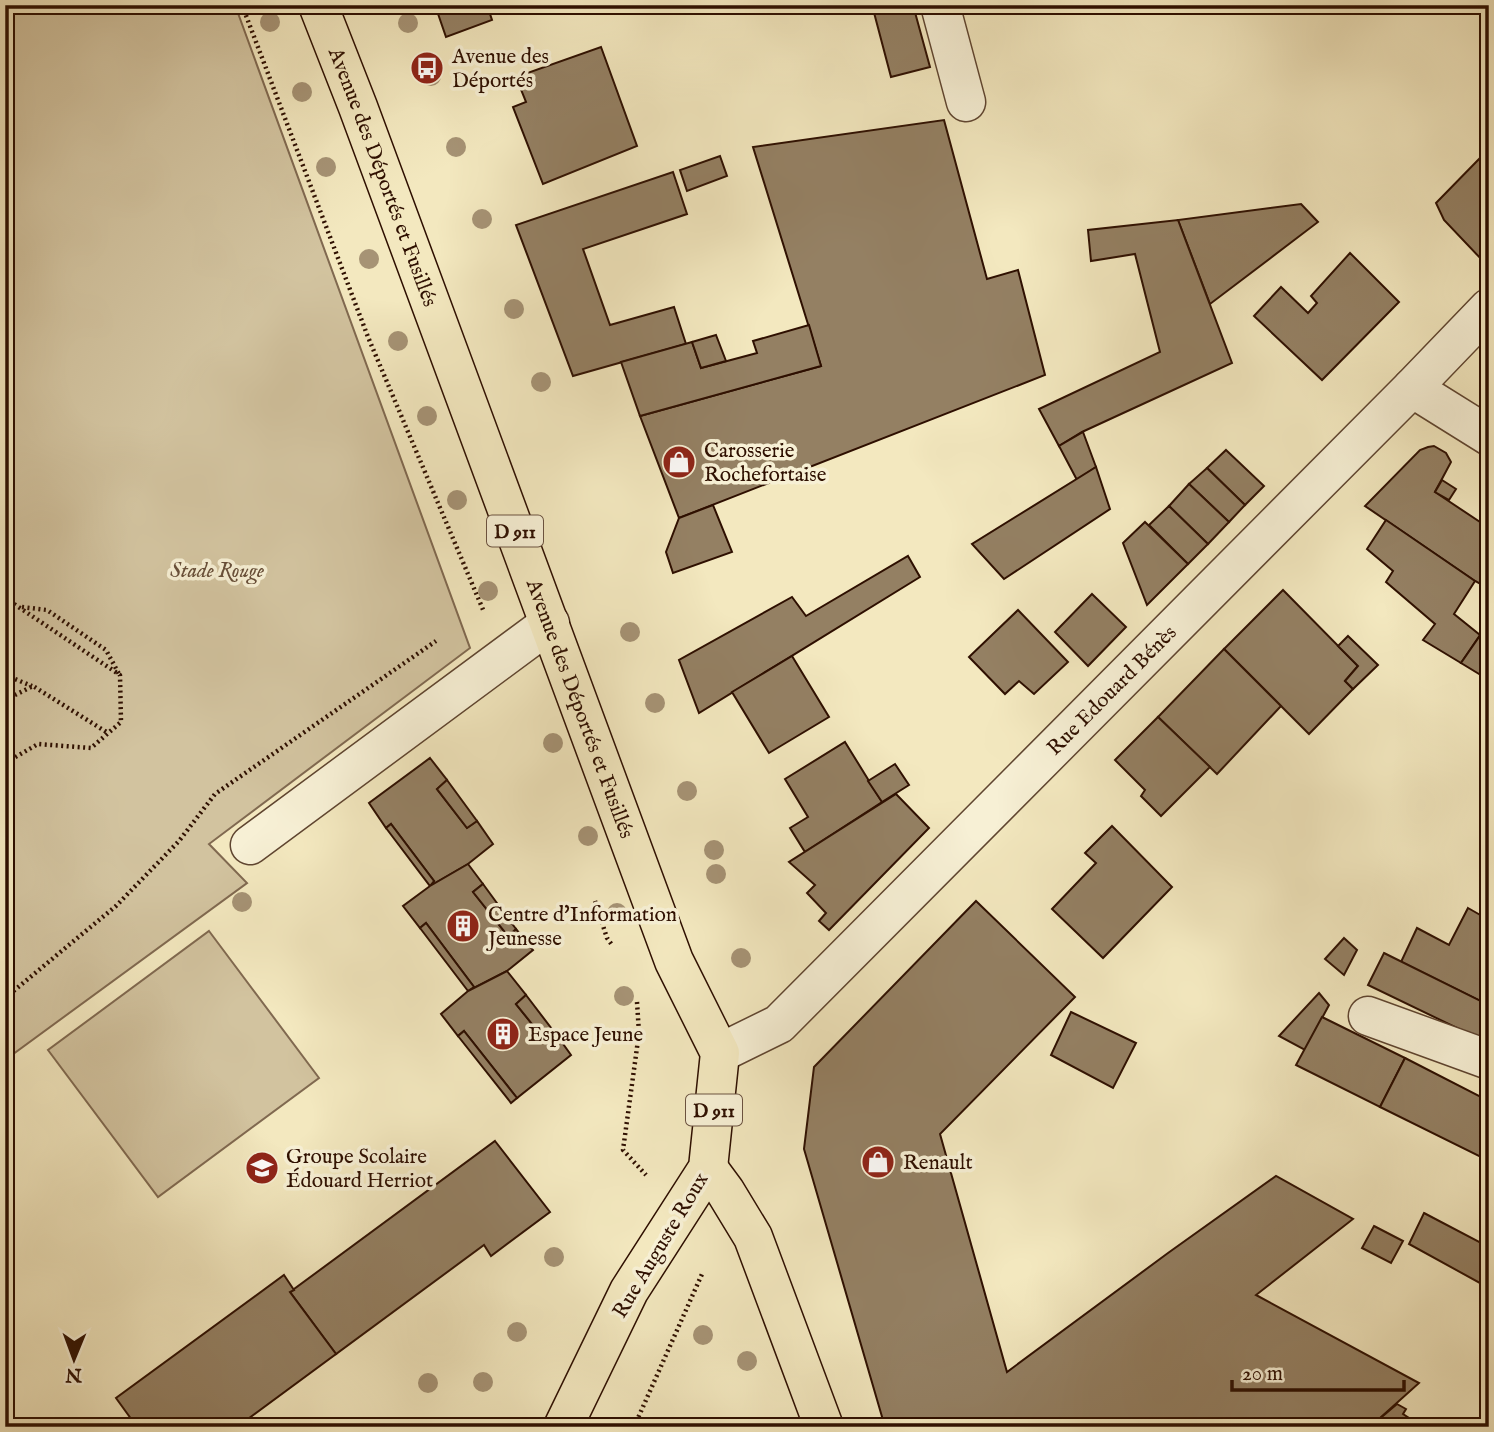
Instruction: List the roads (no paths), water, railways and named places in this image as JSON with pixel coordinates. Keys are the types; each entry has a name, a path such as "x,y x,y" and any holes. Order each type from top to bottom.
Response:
{"main road":[{"name":"Avenue des Déportés et Fusillés","path":"318,5 674,961 720,1053"},
{"name":"Rue Auguste Roux","path":"563,1427 629,1291 708,1168 720,1053"},
{"path":"708,1168 753,1237 824,1427"}],"street":[{"path":"940,5 966,102"},
{"name":"Rue Edouard Bénès","path":"720,1053 779,1024 1489,308"},
{"path":"1412,388 1489,436"},
{"path":"250,845 550,623"},
{"path":"1368,1016 1489,1060"}],"place":[{"name":"Avenue des Déportés","path":"427,68"},
{"name":"Carosserie Rochefortaise","path":"679,462"},
{"name":"Centre d'Information Jeunesse","path":"463,926"},
{"name":"Espace Jeune","path":"503,1034"},
{"name":"Renault","path":"878,1162"},
{"name":"Groupe Scolaire Édouard Herriot","path":"262,1168"}],"park label":[{"name":"Stade Rouge","path":"217,570"}]}
